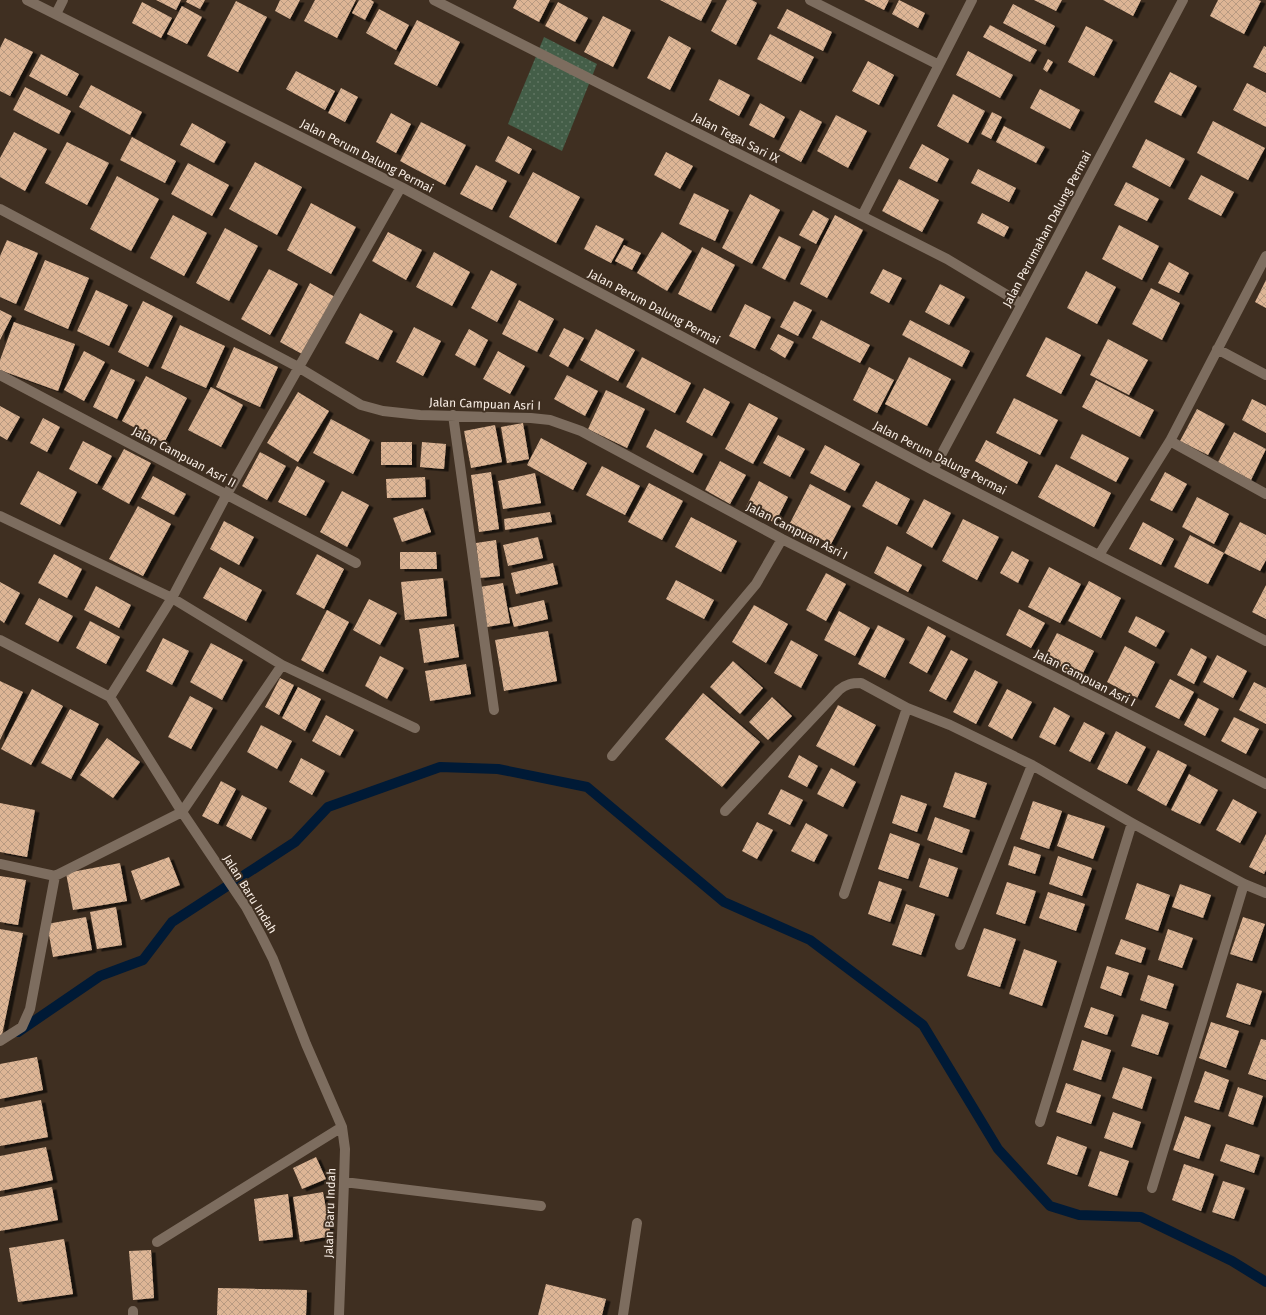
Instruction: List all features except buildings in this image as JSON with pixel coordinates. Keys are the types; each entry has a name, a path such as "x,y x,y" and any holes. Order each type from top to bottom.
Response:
{"street":[{"name":"Jalan Perum Dalung Permai","path":"27,0 401,188 933,470 1266,641"},
{"path":"56,14 63,0"},
{"name":"Jalan Tegal Sari IX","path":"434,0 947,259 1022,304"},
{"path":"810,0 939,65"},
{"path":"862,216 972,0"},
{"name":"Jalan Perumahan Dalung Permai","path":"933,470 1184,0"},
{"path":"0,640 110,697 172,598 227,494 401,188"},
{"name":"Jalan Campuan Asri I","path":"0,209 298,367 361,405 383,411 420,415 453,415 550,420 581,431 782,539 1266,784"},
{"path":"1099,555 1170,441 1266,256"},
{"path":"1217,349 1266,375"},
{"name":"Jalan Campuan Asri II","path":"0,375 356,563"},
{"path":"453,415 494,710"},
{"path":"1170,441 1266,494"},
{"path":"0,516 172,598 282,665 415,728"},
{"path":"612,756 756,584 782,539"},
{"path":"0,864 55,876 182,812 282,665"},
{"path":"725,811 844,686 861,683 907,708 950,725 1032,765 1132,824 1244,884 1266,892"},
{"name":"Jalan Baru Indah","path":"110,697 182,812 246,907 273,959 306,1044 342,1128 345,1149 339,1315"},
{"path":"844,894 907,708"},
{"path":"960,945 1032,765"},
{"path":"1040,1122 1132,824"},
{"path":"0,1040 22,1027 30,1009 55,876"},
{"path":"1152,1188 1244,884"},
{"path":"157,1242 342,1128"},
{"path":"344,1182 541,1206"},
{"path":"623,1315 637,1223"}],"green space":[{"path":"544,37 597,64 562,151 508,124"}],"waterway":[{"path":"18,1032 100,976 143,960 172,922 295,842 328,807 440,767 498,769 587,787 724,902 810,940 923,1025 998,1149 1050,1206 1079,1215 1141,1217 1232,1261 1266,1282"}]}
